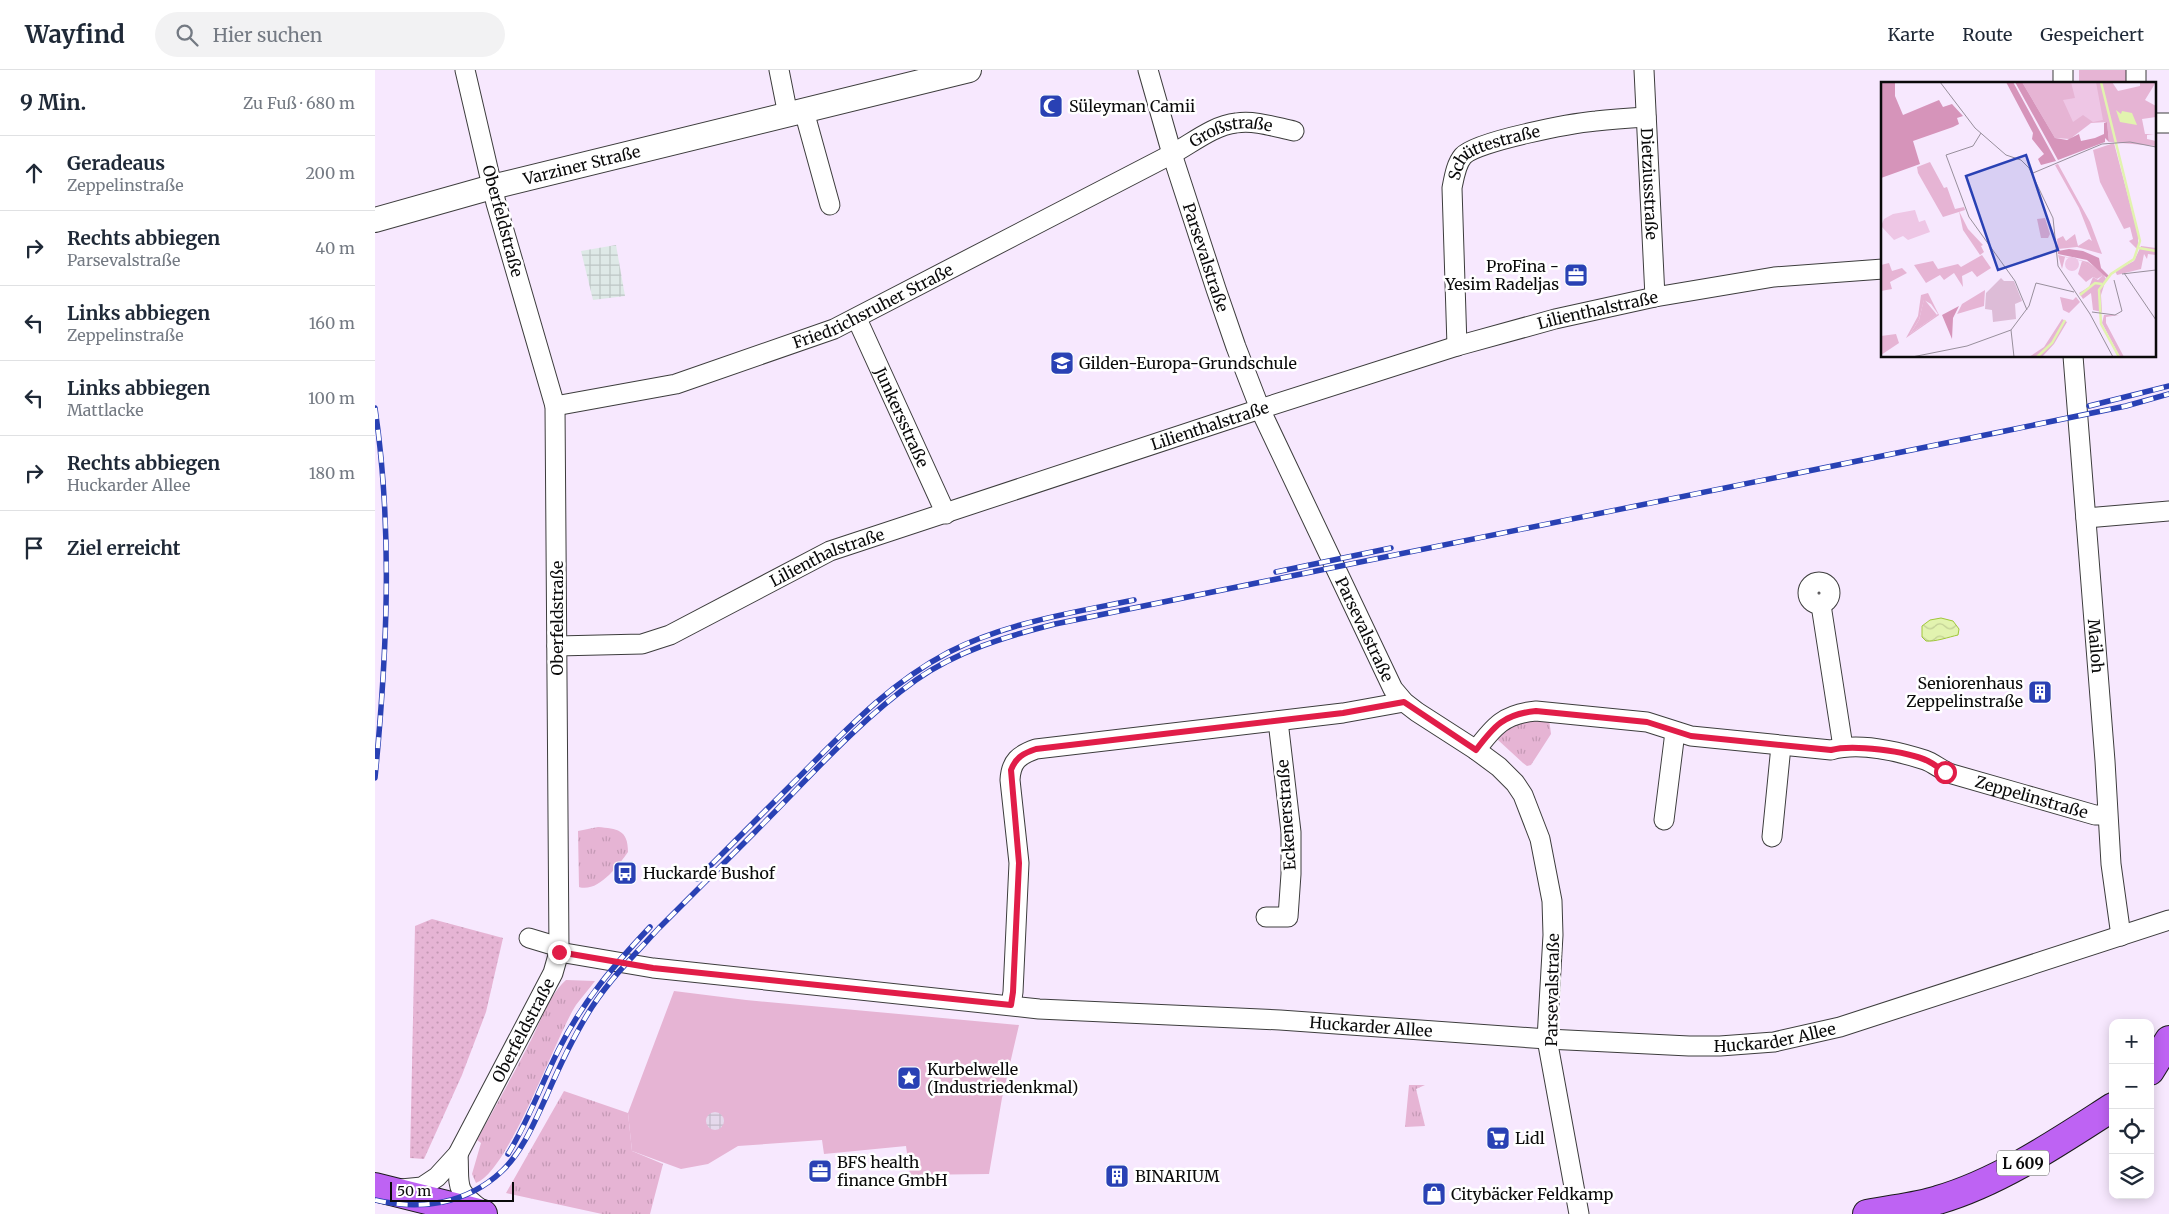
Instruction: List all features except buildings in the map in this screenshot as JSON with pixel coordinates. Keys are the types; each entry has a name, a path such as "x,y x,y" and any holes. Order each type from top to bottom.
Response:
{"main road":[{"path":"2154,1064 2169,1040"},
{"name":"L 609","path":"1867,1214 1939,1200 1982,1182 2015,1167 2110,1109"},
{"path":"382,1189 483,1214"}],"street":[{"name":"Oberfeldstraße","path":"382,1189 422,1187 437,1177 458,1154 553,973 559,950 555,406 492,187 465,70"},
{"path":"779,70 830,205"},
{"name":"Varziner Straße","path":"375,220 492,187 969,70"},
{"name":"Parsevalstraße","path":"1148,70 1172,154 1236,347 1260,409 1393,689 1404,702 1476,750 1499,767 1515,783 1523,795 1540,839 1552,901 1553,935 1547,1039 1579,1214"},
{"name":"Dietziusstraße","path":"1644,70 1655,297"},
{"name":"Schüttestraße","path":"1457,346 1452,188 1463,156 1475,149 1550,129 1597,120 1646,118"},
{"name":"Großstraße","path":"1172,154 1218,129 1234,123 1251,122 1294,131"},
{"name":"Friedrichsruher Straße","path":"555,406 675,384 834,329 857,319 1172,154"},
{"name":"Lilienthalstraße","path":"557,646 642,644 669,635 830,551 1457,346 1555,319 1655,297 1774,277 1881,269"},
{"name":"Junkersstraße","path":"857,319 946,514"},
{"name":"Mailoh","path":"2073,358 2105,761 2111,864 2121,936"},
{"path":"2086,518 2169,511"},
{"path":"1821,605 1843,747"},
{"path":"1011,1005 1019,863 1011,770 1015,761 1023,753 1036,749 1343,713 1404,702"},
{"name":"Zeppelinstraße","path":"1476,750 1491,730 1503,720 1518,713 1536,711 1647,722 1691,736 1831,750 1843,747 1888,751 1927,760 1945,772 2095,815 2107,815"},
{"name":"Eckenerstraße","path":"1266,918 1288,917 1291,874 1291,832 1278,721"},
{"path":"1664,820 1675,732"},
{"path":"1772,837 1781,746"},
{"name":"Huckarder Allee","path":"529,938 559,950 653,968 1039,1009 1328,1023 1547,1039 1697,1046 1752,1044 1796,1038 1846,1025 2169,920"},
{"name":"Oberfeldstraße","path":"458,1154 457,1182 463,1196 488,1214"}],"shaded area":[{"path":"616,245 625,296 593,300 581,251"},
{"path":"711,1112 719,1112 724,1117 722,1128 711,1130 706,1125 706,1117"}],"green space":[{"path":"2079,70 2133,70 2133,82 2079,82"},
{"path":"1549,719 1551,734 1531,765 1527,766 1523,763 1498,740 1508,727 1520,721"},
{"path":"598,827 616,830 624,835 628,852 613,871 600,882 586,888 579,887 578,831"},
{"path":"432,919 503,938 486,1012 462,1075 424,1159 410,1158 415,926"},
{"path":"566,980 595,981 576,1005 530,1103 502,1155 489,1173 476,1183 472,1174 481,1143 477,1140 522,1058 549,1002"},
{"path":"674,991 746,1000 1019,1025 1002,1098 989,1174 910,1175 906,1146 824,1154 822,1140 738,1146 708,1164 681,1169 632,1151 628,1113"},
{"path":"1409,1085 1425,1085 1416,1089 1425,1126 1405,1127"},
{"path":"564,1091 628,1113 632,1151 663,1164 650,1214 602,1214 506,1193"}],"water":[{"path":"1941,618 1953,621 1959,629 1958,635 1926,641 1922,637 1922,626 1930,620"}],"railway":[{"path":"2089,406 2169,386"},
{"path":"375,1200 409,1205 443,1202 459,1198 474,1191 502,1171 528,1135 585,1018 599,996 624,966 659,928 852,733 916,680 965,653 1001,639 1055,624 2005,431 2126,406 2169,394"},
{"path":"375,408 381,454 386,546 383,685 375,778"},
{"path":"1276,572 1391,548"},
{"path":"697,879 849,727 886,694 927,665 949,652 993,633 1039,620 1134,600"},
{"path":"508,1154 560,1047 579,1014 612,969 650,927"}],"place":[{"name":"Süleyman Camii","path":"1051,106"},
{"name":"ProFina - Yesim Radeljas","path":"1576,275"},
{"name":"Gilden-Europa-Grundschule","path":"1062,363"},
{"name":"Seniorenhaus Zeppelinstraße","path":"2040,692"},
{"name":"Huckarde Bushof","path":"625,873"},
{"name":"Kurbelwelle (Industriedenkmal)","path":"909,1078"},
{"name":"Lidl","path":"1498,1138"},
{"name":"BFS health finance GmbH","path":"820,1171"},
{"name":"BINARIUM","path":"1117,1176"},
{"name":"Citybäcker Feldkamp","path":"1434,1194"}],"route":[{"path":"559,952 653,968 1011,1005 1019,863 1011,770 1015,761 1023,753 1036,749 1343,713 1404,702 1476,750 1491,730 1503,720 1518,713 1536,711 1647,722 1691,736 1831,750 1843,747 1888,751 1927,760 1945,772"}]}
